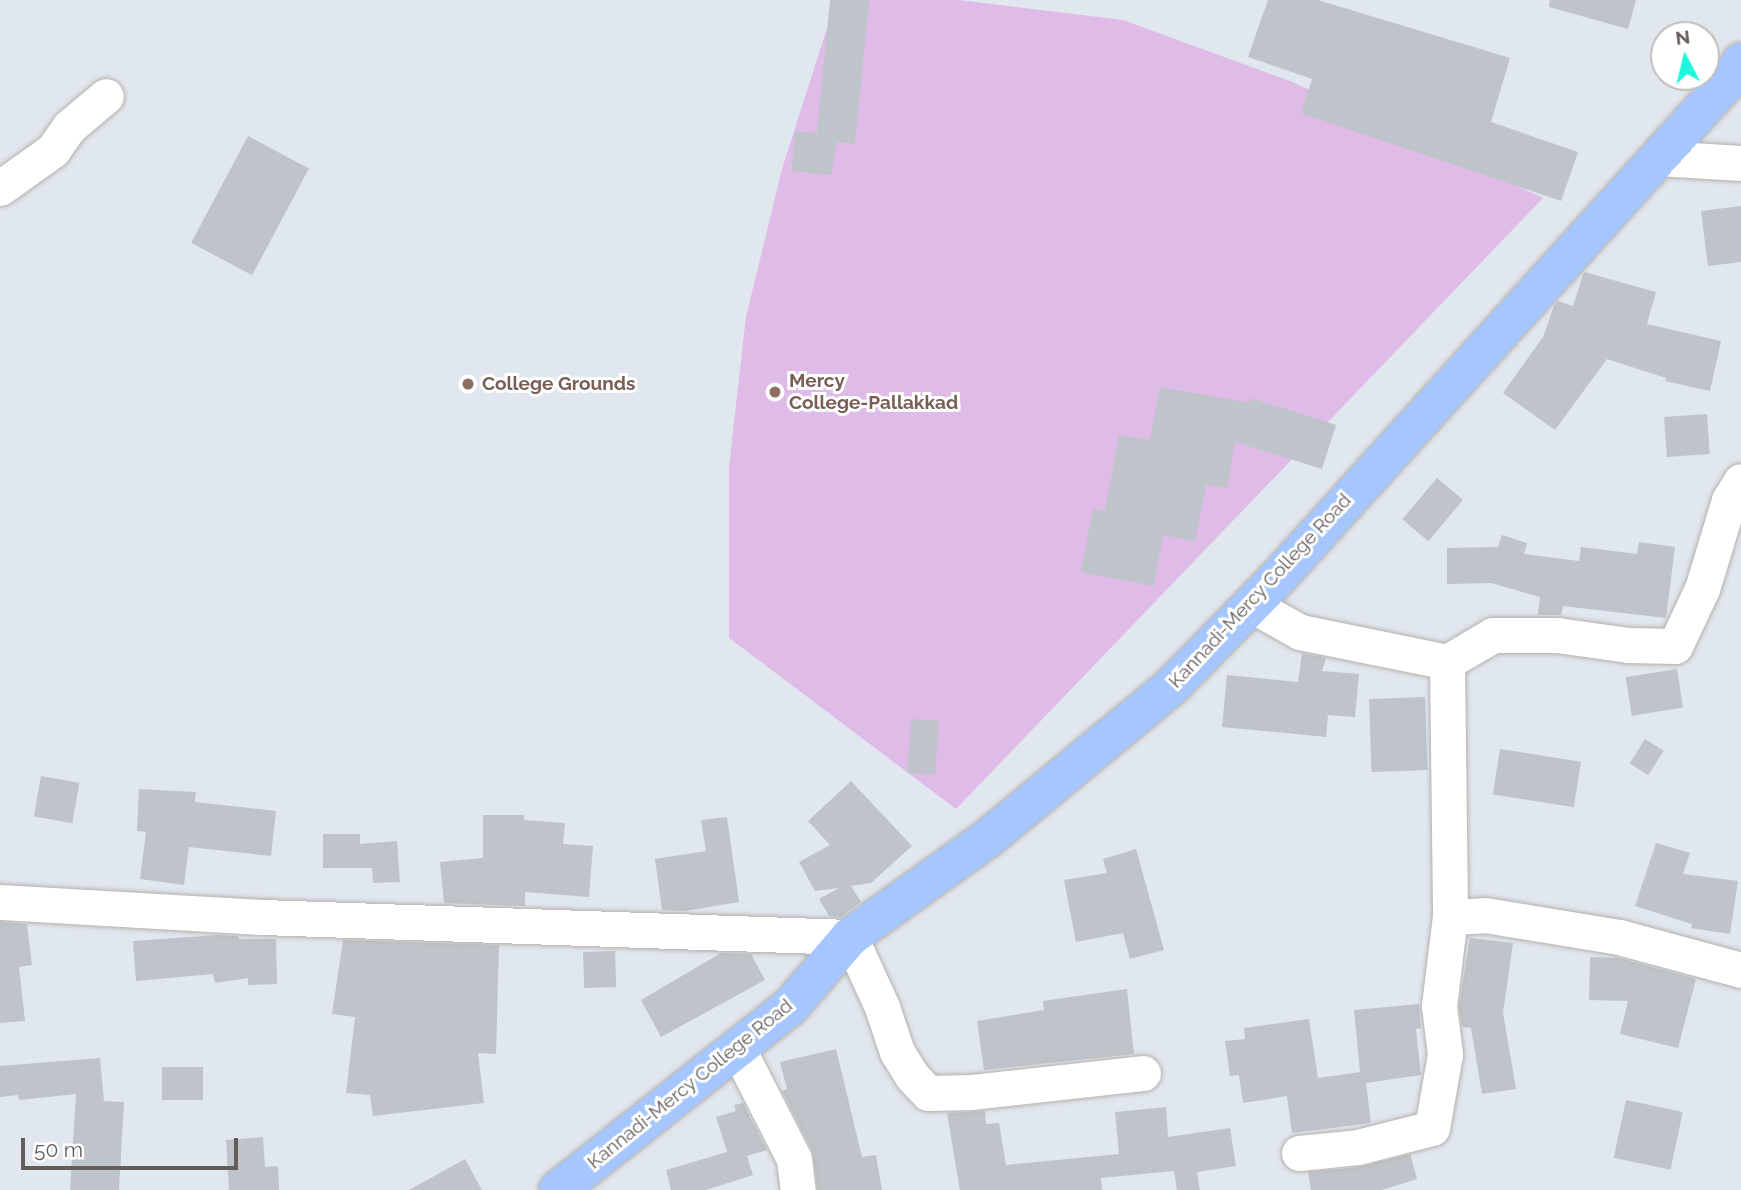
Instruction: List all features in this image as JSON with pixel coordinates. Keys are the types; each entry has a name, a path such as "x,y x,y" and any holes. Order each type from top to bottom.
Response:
{"main road":[{"name":"Kannadi-Mercy College Road","path":"558,1190 739,1051 790,1007 850,937 987,839 1171,687 1252,605 1727,82 1741,62"}],"street":[{"path":"0,188 53,150 69,127 106,96"},
{"path":"1658,158 1741,163"},
{"path":"1252,605 1300,632 1447,662 1493,635 1557,635 1628,645 1675,646 1702,589 1729,500 1741,481"},
{"path":"1299,1153 1358,1147 1432,1128 1445,1054 1439,1006 1450,917 1447,662"},
{"path":"0,902 262,917 850,937 882,1007 897,1052 912,1076 928,1093 1143,1073"},
{"path":"1450,917 1485,915 1619,937 1741,970"},
{"path":"739,1051 794,1159 798,1190"}],"shaded area":[{"path":"836,0 959,0 1123,20 1290,81 1543,198 956,809 729,638 729,466 746,317 782,169"}],"building":[{"path":"830,0 869,0 855,144 837,142 831,175 792,171 795,131 817,133"},
{"path":"1268,0 1318,0 1510,58 1491,122 1578,152 1561,201 1301,113 1312,79 1248,57"},
{"path":"1550,0 1636,0 1628,29 1549,7"},
{"path":"248,136 309,168 252,275 191,243"},
{"path":"1741,206 1741,262 1708,266 1701,211"},
{"path":"1584,272 1656,292 1647,324 1721,341 1710,391 1665,381 1666,378 1607,359 1555,430 1503,393 1543,337 1558,301 1573,306"},
{"path":"1160,387 1249,403 1251,398 1336,425 1322,469 1235,442 1227,488 1206,485 1195,541 1163,535 1154,586 1081,572 1093,509 1105,511 1119,435 1150,440"},
{"path":"1707,414 1710,454 1667,457 1664,417"},
{"path":"1437,478 1463,500 1428,541 1402,519"},
{"path":"1502,535 1527,543 1524,554 1579,561 1581,547 1637,554 1639,542 1675,547 1666,618 1563,606 1561,615 1538,615 1540,597 1491,583 1447,584 1447,548 1498,547"},
{"path":"1302,653 1326,658 1322,671 1359,674 1355,717 1328,715 1326,737 1222,727 1227,675 1298,682"},
{"path":"1677,669 1683,708 1632,716 1626,677"},
{"path":"1425,697 1428,770 1372,772 1369,699"},
{"path":"911,719 939,721 935,775 907,773"},
{"path":"1645,739 1664,751 1648,775 1630,764"},
{"path":"1500,749 1581,762 1574,807 1493,794"},
{"path":"41,776 79,783 72,823 34,816"},
{"path":"851,781 912,846 871,883 851,886 861,902 841,917 829,916 819,899 839,888 815,891 799,862 830,845 808,821"},
{"path":"139,789 196,792 195,802 276,811 271,856 189,847 184,885 140,879 146,832 137,831"},
{"path":"483,815 524,815 524,820 565,823 563,844 593,846 589,897 525,892 525,906 444,903 440,862 483,858"},
{"path":"727,817 739,902 685,911 662,910 655,859 706,851 701,820"},
{"path":"323,834 360,834 360,844 397,841 400,882 373,883 372,868 323,868"},
{"path":"1656,843 1690,853 1683,874 1738,881 1730,934 1691,928 1692,924 1635,906"},
{"path":"1136,849 1164,950 1130,959 1123,933 1076,942 1064,880 1107,873 1103,859"},
{"path":"0,922 27,924 32,965 19,967 25,1021 0,1023"},
{"path":"238,936 239,939 276,939 277,984 248,985 248,978 215,983 213,974 136,981 133,941"},
{"path":"1470,938 1513,943 1503,1013 1516,1089 1482,1094 1471,1028 1462,1027 1459,1006"},
{"path":"343,940 499,945 496,1054 478,1053 484,1103 373,1116 370,1095 346,1093 355,1017 332,1014"},
{"path":"615,951 616,987 584,988 583,952"},
{"path":"721,953 751,954 765,980 661,1037 641,1000"},
{"path":"1590,957 1619,958 1696,979 1678,1048 1620,1034 1628,1001 1589,1000"},
{"path":"1127,989 1134,1054 984,1070 977,1021 1044,1010 1043,1001"},
{"path":"1419,1004 1421,1028 1416,1029 1421,1075 1366,1083 1371,1123 1292,1133 1287,1096 1243,1103 1239,1075 1230,1076 1225,1041 1245,1039 1244,1028 1309,1019 1318,1078 1360,1072 1354,1010"},
{"path":"836,1049 862,1157 876,1155 882,1190 818,1190 812,1150 782,1091 787,1089 780,1062"},
{"path":"100,1058 104,1101 124,1102 119,1190 70,1190 76,1094 19,1100 18,1095 0,1097 0,1066"},
{"path":"162,1067 203,1067 203,1100 162,1100"},
{"path":"1626,1100 1683,1112 1670,1170 1614,1158"},
{"path":"743,1103 767,1150 747,1156 753,1175 706,1190 671,1190 666,1170 727,1152 716,1117 736,1111 734,1105"},
{"path":"1166,1107 1168,1137 1230,1128 1236,1166 1197,1172 1200,1190 1177,1190 1174,1171 1101,1178 1102,1190 960,1190 947,1113 985,1111 986,1124 999,1123 1006,1165 1119,1154 1115,1112"},
{"path":"263,1137 265,1167 278,1166 279,1190 229,1190 226,1140"},
{"path":"1410,1154 1417,1179 1382,1190 1311,1190 1308,1172 1360,1167"},
{"path":"465,1159 482,1190 409,1190"}],"place":[{"name":"College Grounds","path":"468,384"},
{"name":"Mercy College-Pallakkad","path":"775,392"}]}
